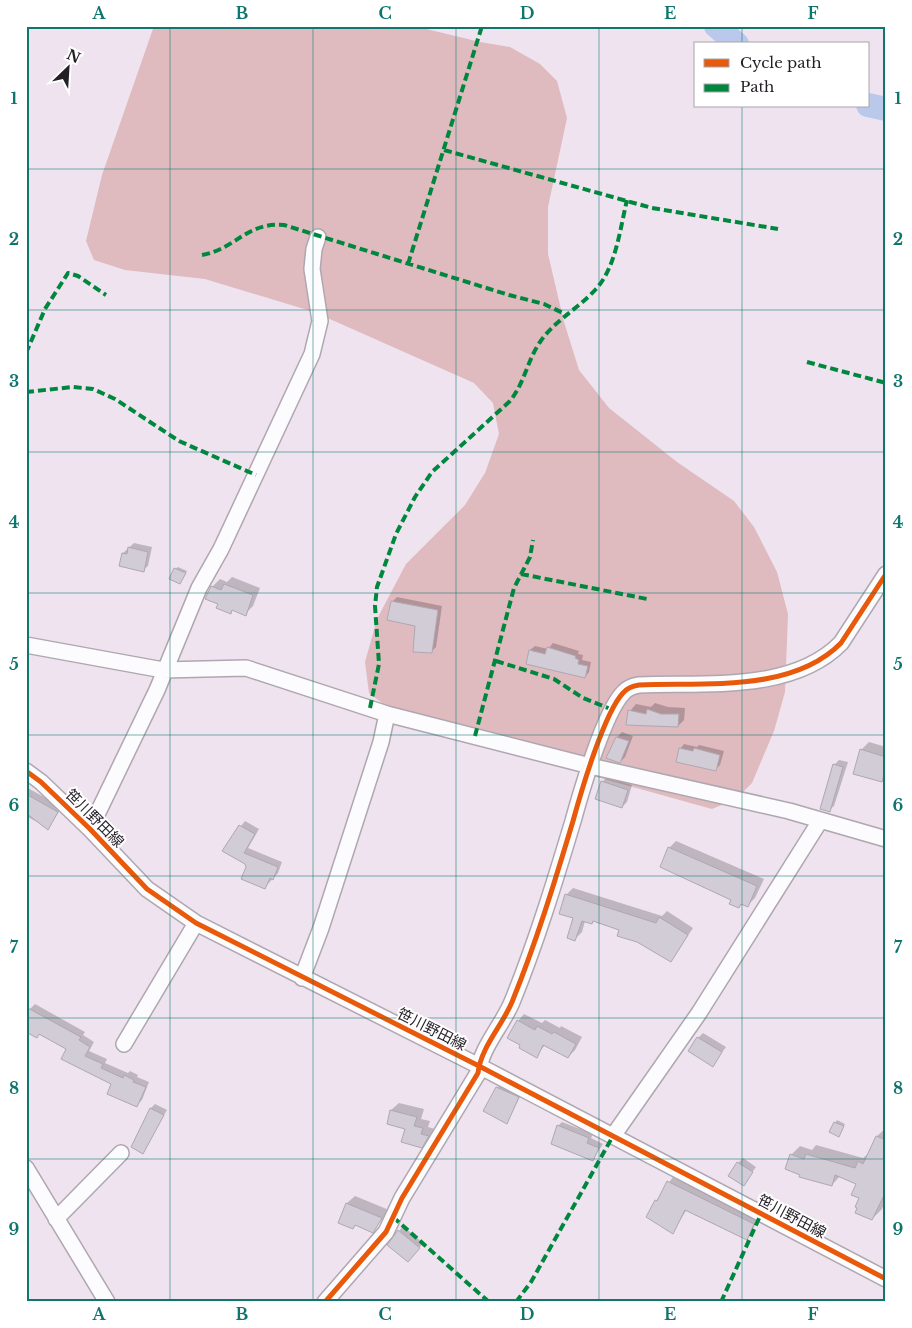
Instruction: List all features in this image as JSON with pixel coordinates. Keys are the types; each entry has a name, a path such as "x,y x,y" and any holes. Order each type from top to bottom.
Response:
{"street":[{"path":"90,829 157,690 163,670 199,588 221,550 312,354 320,321 312,270 314,249 318,237"},
{"path":"325,1302 386,1232 402,1198 478,1073 479,1066 514,998 590,766 616,703 628,689 639,685 744,683 767,679 815,662 842,643 886,574"},
{"path":"26,645 163,670 246,668 387,714 590,766 755,803 886,839"},
{"path":"302,978 321,928 381,742 387,714"},
{"name":"笹川野田線","path":"26,771 41,782 90,829 147,889 196,923 479,1066 886,1280"},
{"path":"613,1136 699,1013 820,821"},
{"path":"124,1044 196,923"},
{"path":"56,1219 121,1153"},
{"path":"26,1168 107,1302"}],"shaded area":[{"path":"154,26 414,26 480,42 510,47 540,64 557,81 567,118 548,207 548,254 564,322 579,370 609,408 677,462 734,501 754,527 777,572 788,614 785,692 774,731 752,783 736,799 712,809 453,737 399,716 369,693 365,662 377,619 406,564 465,505 485,473 499,434 493,403 474,383 314,312 205,279 125,270 94,260 86,241 102,175"}],"building":[{"path":"128,547 148,552 144,572 119,566 122,553 127,554"},
{"path":"174,568 186,573 180,584 169,579"},
{"path":"224,584 253,595 246,616 232,610 231,614 216,608 218,604 205,599 211,586 221,590"},
{"path":"391,601 438,610 432,653 413,652 415,626 387,620"},
{"path":"547,647 576,656 575,658 579,660 578,664 588,666 585,678 526,664 529,650 545,654"},
{"path":"647,709 661,714 679,714 678,727 626,725 628,710 646,714"},
{"path":"616,737 629,741 620,763 606,758"},
{"path":"679,748 693,751 694,748 720,755 716,771 676,762"},
{"path":"860,749 886,757 886,768 882,782 853,774"},
{"path":"833,764 843,767 830,812 820,809"},
{"path":"601,781 628,790 622,808 595,799"},
{"path":"26,794 58,812 48,830 26,813"},
{"path":"239,825 255,834 244,853 278,867 273,880 270,878 265,889 241,879 246,867 245,864 222,851"},
{"path":"668,847 757,886 748,907 741,904 739,908 729,904 731,900 660,867"},
{"path":"565,894 656,923 659,917 688,935 671,962 637,942 617,936 619,930 593,921 592,924 582,921 575,941 567,938 573,918 559,914"},
{"path":"26,1007 81,1037 79,1040 90,1047 85,1056 103,1064 101,1068 123,1078 124,1075 134,1080 133,1082 146,1087 137,1107 107,1094 111,1084 61,1059 66,1049 39,1034 37,1038 26,1032"},
{"path":"517,1020 535,1030 537,1026 552,1034 554,1032 576,1044 568,1058 543,1045 537,1058 519,1048 520,1045 507,1038"},
{"path":"697,1037 722,1052 713,1067 688,1051"},
{"path":"496,1087 519,1097 507,1124 483,1111"},
{"path":"150,1108 164,1115 143,1154 131,1147"},
{"path":"390,1110 417,1117 414,1126 423,1128 421,1134 429,1136 422,1148 401,1142 405,1129 387,1124"},
{"path":"834,1122 844,1126 839,1137 829,1132"},
{"path":"557,1125 589,1138 587,1143 599,1148 593,1161 551,1144"},
{"path":"876,1136 886,1140 886,1191 872,1220 855,1213 857,1208 855,1207 859,1198 851,1195 856,1184 835,1175 832,1186 799,1177 800,1175 785,1169 790,1154 804,1159 806,1154 855,1168 858,1161 863,1164"},
{"path":"737,1162 753,1172 744,1186 728,1176"},
{"path":"667,1181 754,1224 747,1240 685,1210 673,1234 646,1217"},
{"path":"346,1203 382,1218 373,1233 355,1225 353,1229 338,1223"},
{"path":"398,1230 420,1248 408,1262 387,1245"}],"waterway":[{"path":"716,26 735,42"},
{"path":"870,105 886,109"}],"marked path":[{"path":"408,264 482,26"},
{"path":"444,150 652,208 778,229"},
{"path":"370,708 379,664 375,606 377,587 396,534 415,497 432,472 509,402 518,388 536,349 546,334 589,296 603,280 613,259 627,200"},
{"path":"202,255 214,252 260,228 271,225 284,225 509,295 544,304 565,314"},
{"path":"26,353 45,309 68,273 78,276 106,295"},
{"path":"807,362 886,383"},
{"path":"26,392 73,387 93,389 115,399 179,441 256,475"},
{"path":"475,736 514,588 530,557 533,540"},
{"path":"521,574 647,599"},
{"path":"496,661 554,679 583,698 613,710"},
{"path":"516,1302 531,1282 613,1136"},
{"path":"721,1302 761,1214"},
{"path":"393,1217 489,1302"}],"cycle path":[{"path":"325,1302 386,1232 402,1198 478,1073 487,1045 508,1011 521,980 545,912 594,754 608,717 623,693 639,685 746,682 798,670 821,659 841,643 886,574"},
{"path":"26,771 41,782 90,829 147,889 196,923 479,1066 886,1279"}]}
